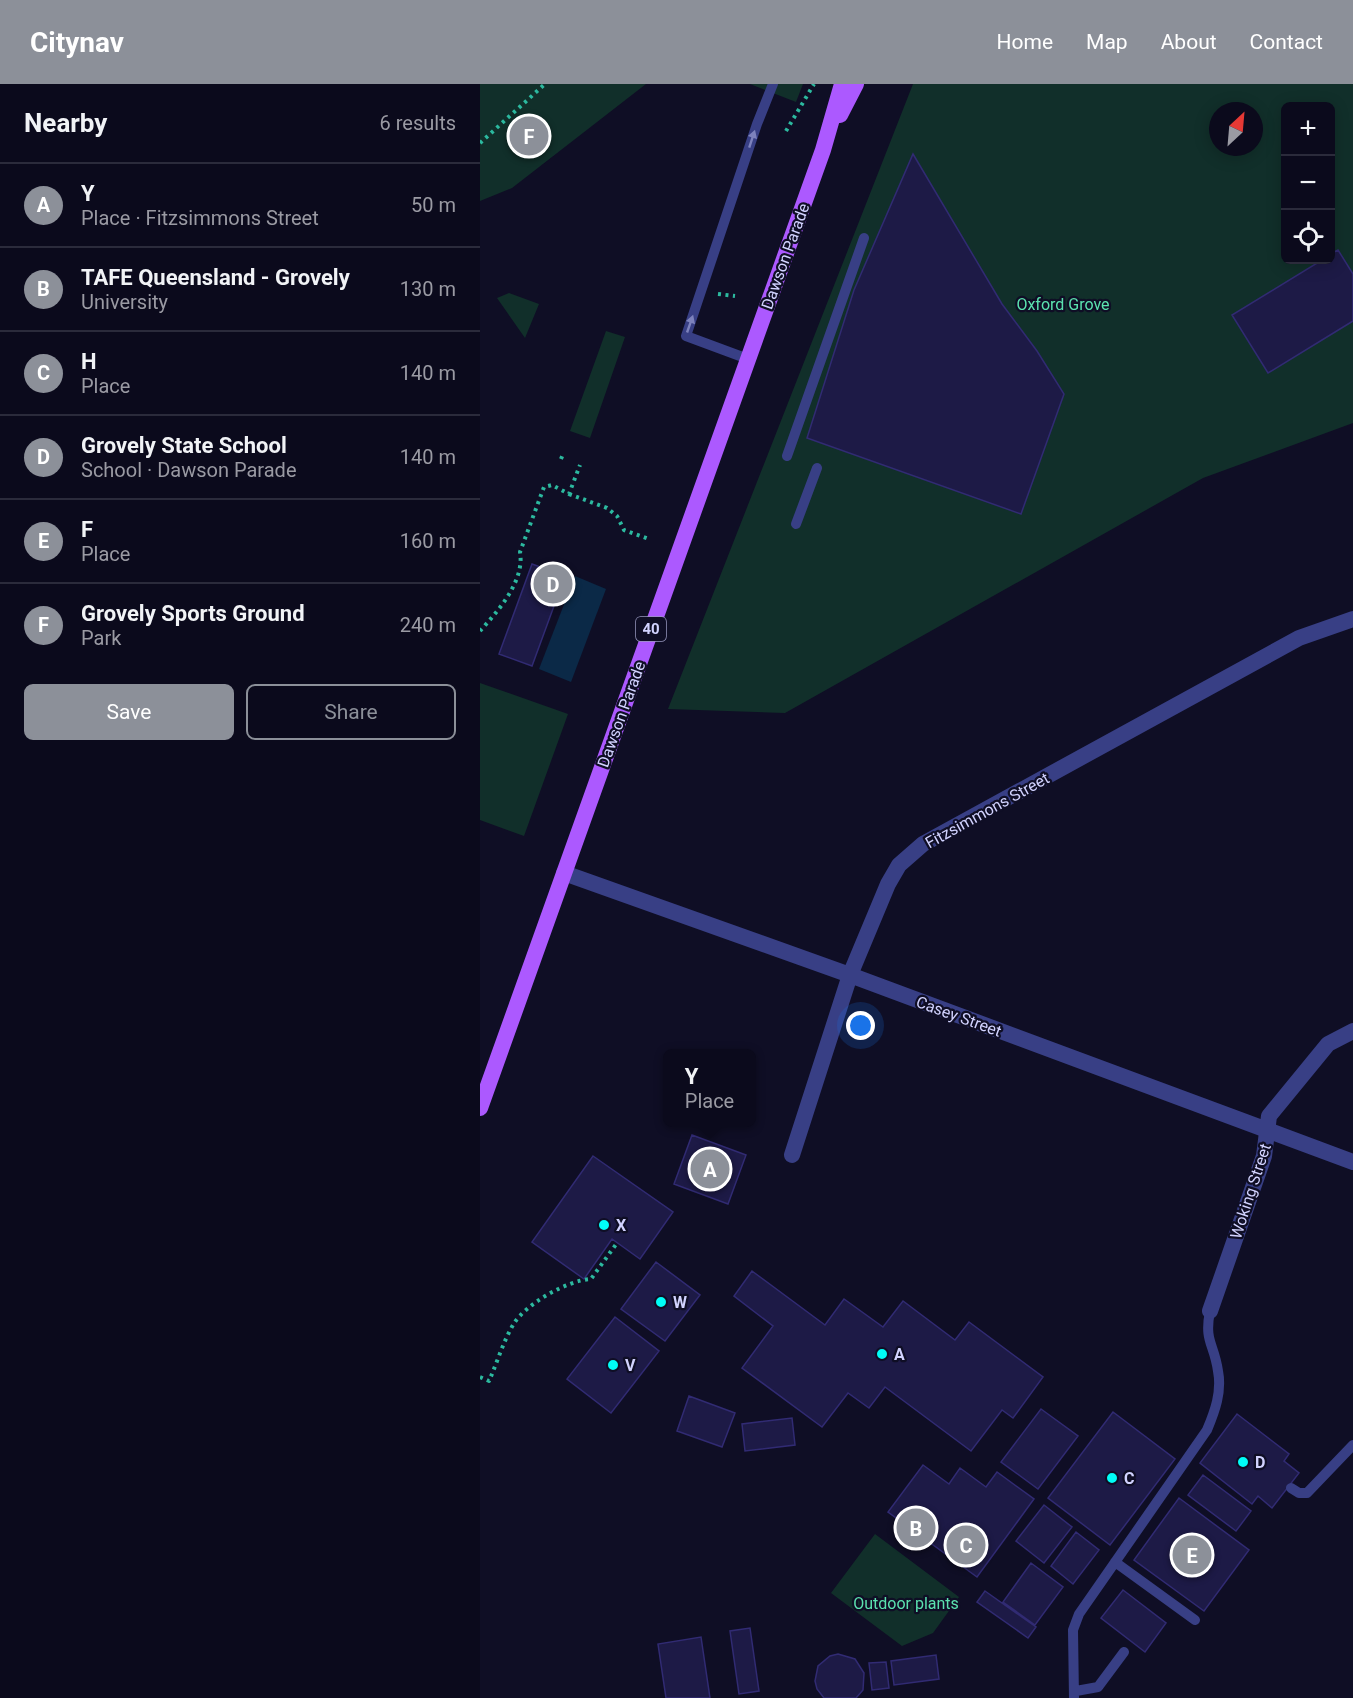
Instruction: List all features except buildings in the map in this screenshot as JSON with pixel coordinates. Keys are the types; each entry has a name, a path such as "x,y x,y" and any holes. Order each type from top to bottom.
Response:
{"main road":[{"name":"Dawson Parade","path":"480,1108 823,150 842,84"},
{"name":"Dawson Parade","path":"823,150 856,84"}],"street":[{"name":"Fitzsimmons Street","path":"792,1155 850,975 888,884 899,865 923,844 1299,638 1353,619"},
{"name":"Casey Street","path":"564,873 850,975 1353,1162"},
{"name":"Woking Street","path":"1210,1311 1264,1156 1269,1116 1328,1044 1353,1031"}],"lane":[{"path":"748,359 686,336 757,124 774,84"},
{"path":"787,456 864,238"},
{"path":"796,524 816,468"},
{"path":"1124,1652 1098,1687 1075,1695 1073,1630 1079,1614 1207,1430 1213,1416 1220,1391 1218,1370 1206,1331 1210,1311"},
{"path":"1291,1488 1299,1493 1307,1493 1353,1445"},
{"path":"1115,1562 1195,1620"}],"path":[{"path":"480,143 545,84"},
{"path":"786,131 814,84"},
{"path":"710,293 735,296"},
{"path":"569,494 580,465"},
{"path":"480,631 507,598 521,561 520,552 544,487 552,485 607,508 617,516 624,530 649,539"},
{"path":"480,1377 489,1381 514,1323 550,1293 575,1280 591,1279 617,1243"}],"green space":[{"path":"480,84 646,84 512,188 480,201"},
{"path":"750,84 803,84 796,102"},
{"name":"Oxford Grove","path":"913,84 1353,84 1353,423 1203,478 785,713 668,709"},
{"path":"509,293 539,304 525,338 497,298"},
{"path":"606,331 625,337 590,438 570,431"},
{"path":"480,683 568,714 524,836 480,820"},
{"name":"Outdoor plants","path":"875,1534 959,1597 933,1633 902,1646 831,1593"}],"water":[{"path":"575,576 606,589 571,682 539,669"}],"place":[{"name":"Grovely Sports Ground","path":"529,136"},
{"name":"Grovely State School","path":"553,584"},
{"name":"Y","path":"710,1169"},
{"name":"X","path":"604,1225"},
{"name":"W","path":"661,1302"},
{"name":"A","path":"882,1354"},
{"name":"V","path":"613,1365"},
{"name":"D","path":"1243,1462"},
{"name":"C","path":"1112,1478"},
{"name":"TAFE Queensland - Grovely","path":"916,1528"},
{"name":"H","path":"966,1545"},
{"name":"F","path":"1192,1555"}]}
